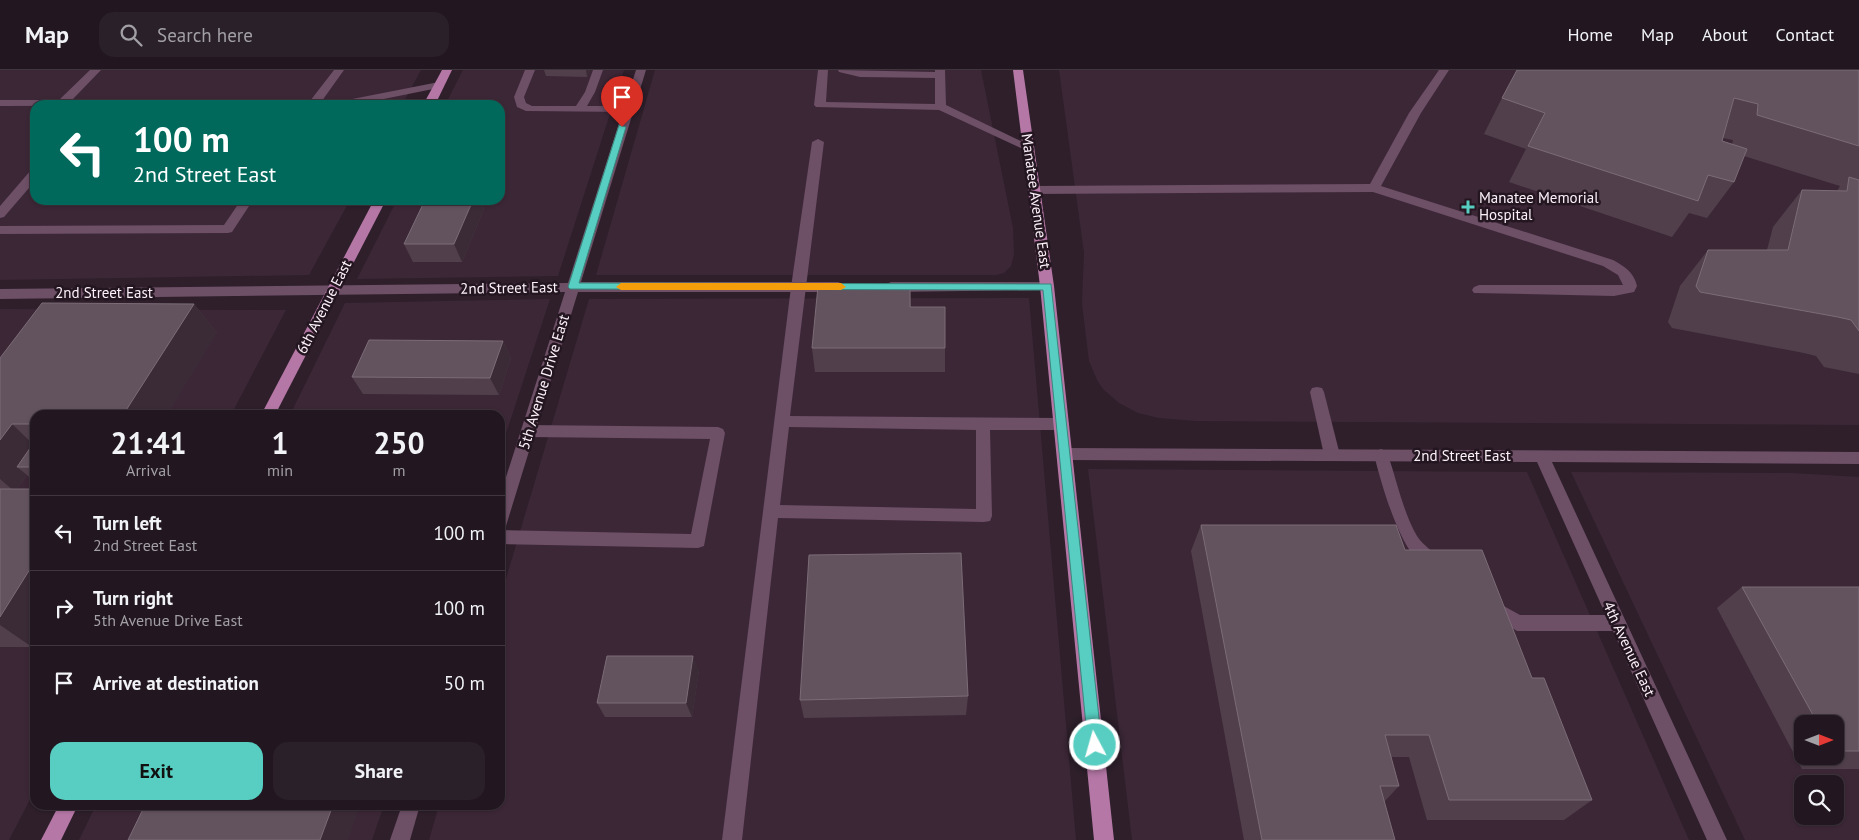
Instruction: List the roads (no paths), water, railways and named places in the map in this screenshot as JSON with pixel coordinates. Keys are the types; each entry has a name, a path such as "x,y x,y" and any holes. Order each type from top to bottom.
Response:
{"main road":[{"path":"432,100 447,70"},
{"name":"Manatee Avenue East","path":"1018,70 1047,286 1104,840"},
{"name":"6th Avenue East","path":"271,410 377,205"},
{"path":"51,840 66,810"}],"street":[{"path":"66,100 96,70"},
{"path":"317,100 339,70"},
{"path":"530,70 519,97 521,105 530,109 627,109"},
{"path":"580,109 590,92 598,70"},
{"name":"5th Avenue Drive East","path":"505,505 640,70"},
{"path":"823,70 820,105 941,107 1029,148"},
{"path":"843,70 860,74 940,72 941,107"},
{"path":"1374,188 1415,113 1444,70"},
{"path":"363,100 439,85"},
{"path":"0,103 30,103"},
{"path":"732,840 798,287 818,142"},
{"path":"0,214 30,179"},
{"path":"1034,190 1374,188 1608,263 1621,270 1627,276 1630,286 1629,289 1614,291 1479,290"},
{"path":"0,230 228,229 243,205"},
{"path":"874,287 1047,286"},
{"name":"2nd Street East","path":"0,294 573,287 855,287"},
{"path":"1317,392 1332,456"},
{"path":"782,421 1062,424"},
{"path":"771,511 984,516 983,424"},
{"path":"505,537 698,541 718,434 528,431"},
{"name":"2nd Street East","path":"1065,454 1859,458"},
{"path":"1381,456 1396,504 1411,541 1422,554 1442,570"},
{"name":"4th Avenue East","path":"1542,457 1717,840"},
{"path":"1481,599 1517,623 1617,623"},
{"path":"400,840 409,810"}],"place":[{"name":"Manatee Memorial Hospital","path":"1468,207"}]}
